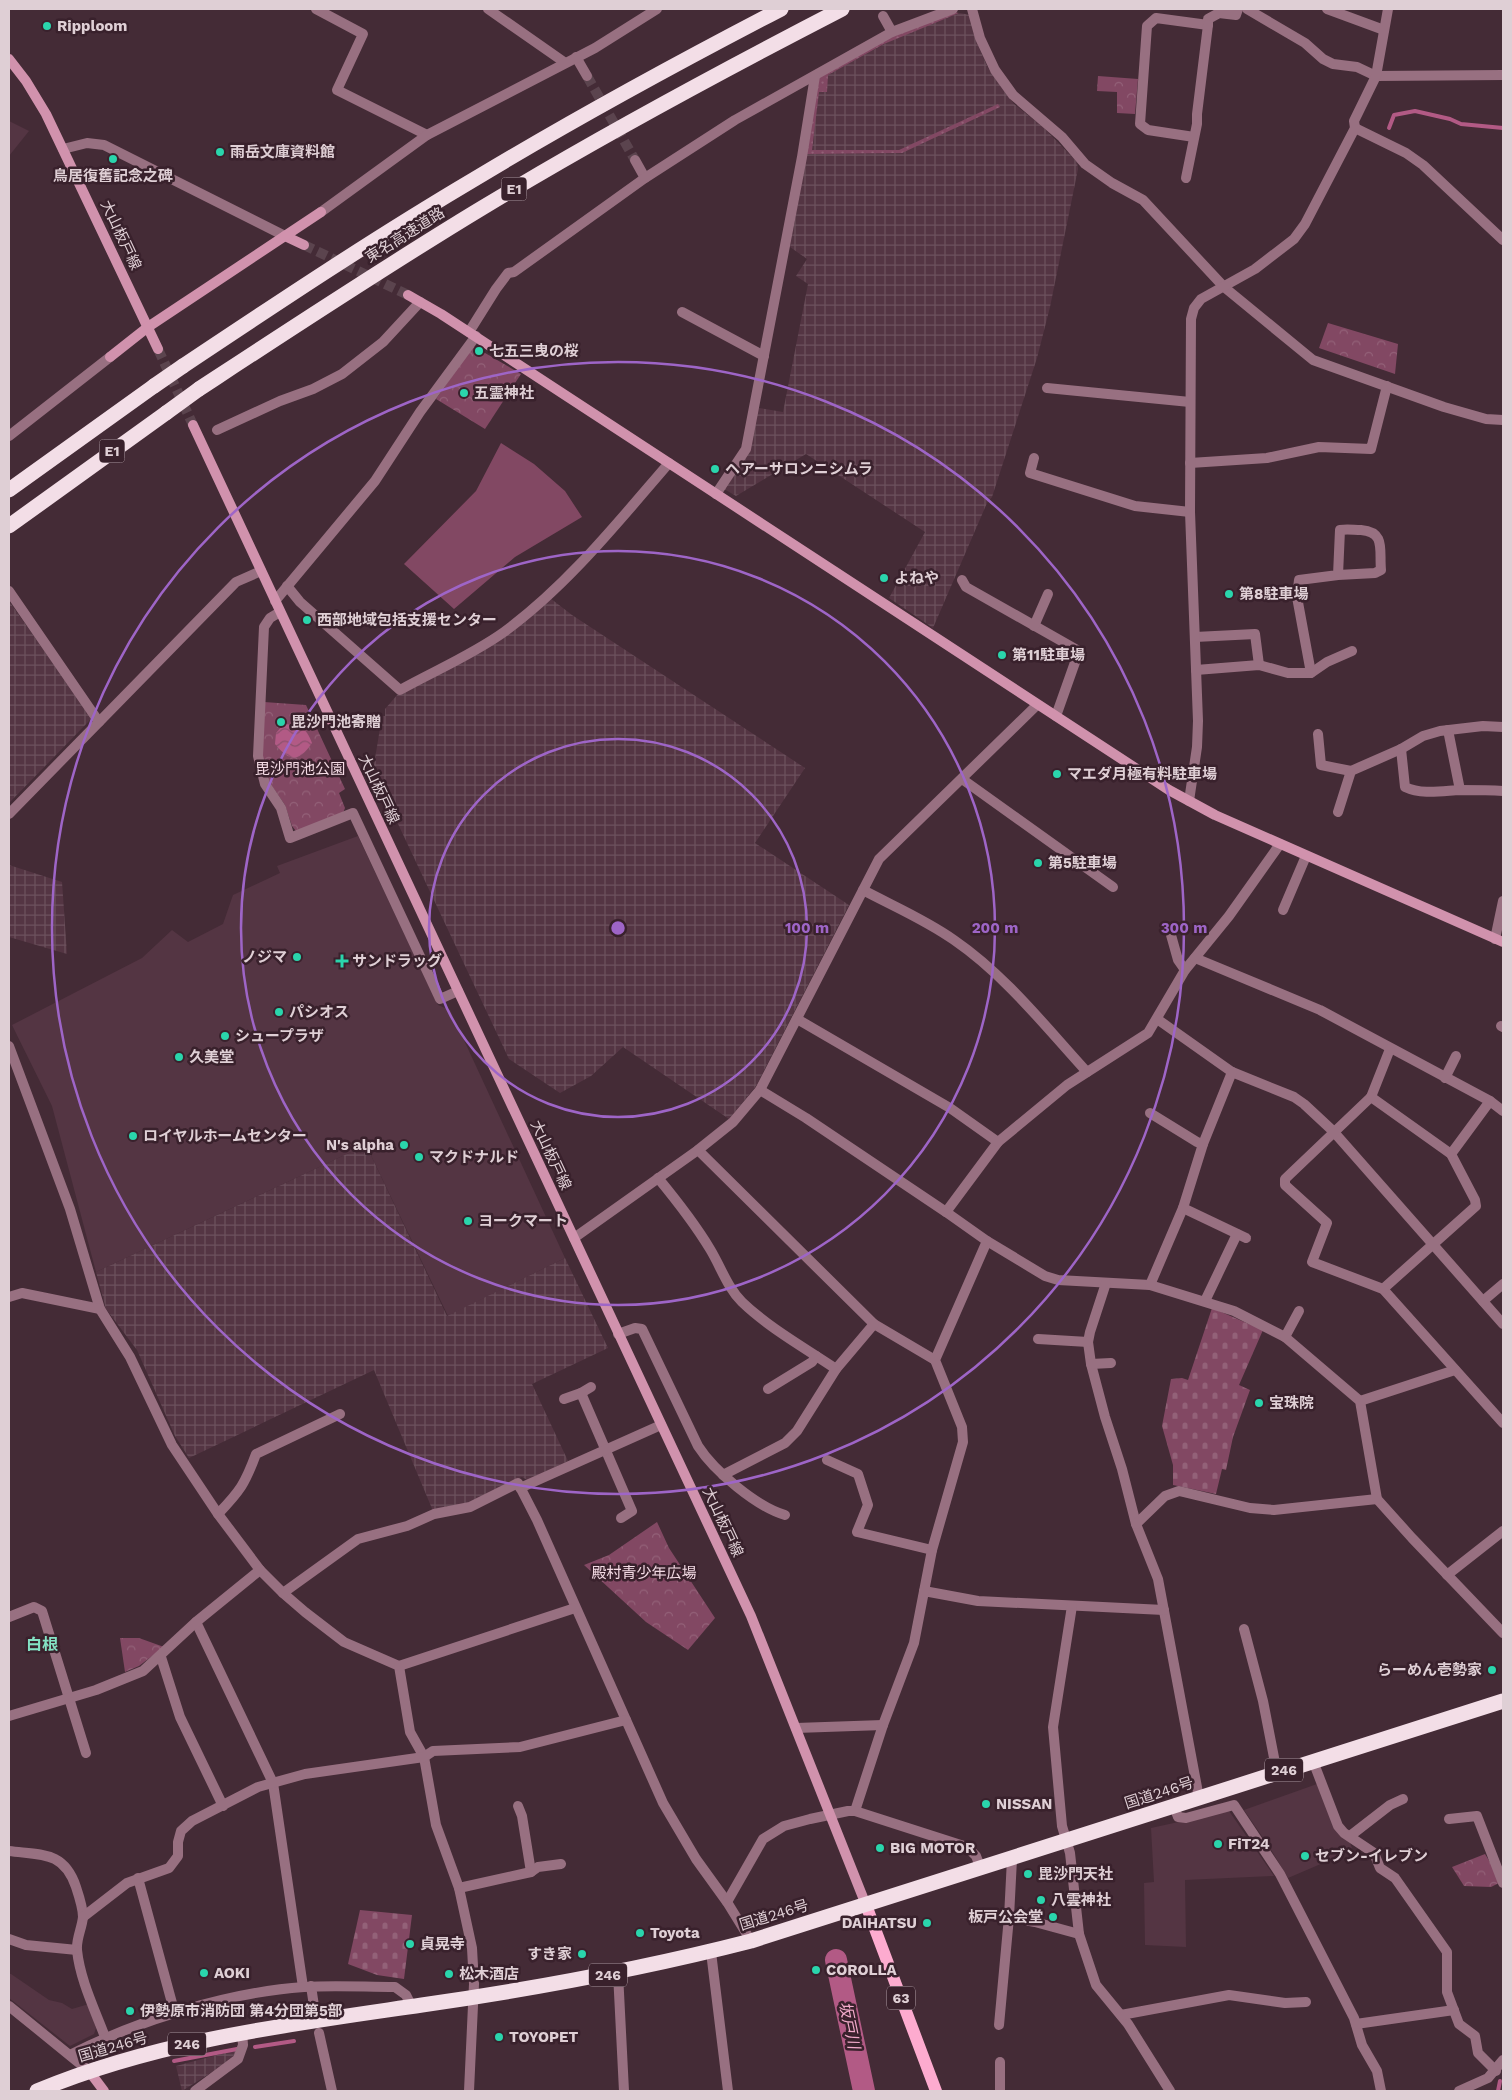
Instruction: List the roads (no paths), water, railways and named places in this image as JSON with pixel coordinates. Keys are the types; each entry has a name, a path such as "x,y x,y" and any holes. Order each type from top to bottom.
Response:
{"highway":[{"name":"東名高速道路","path":"9,490 183,366 301,288 472,180 589,112 781,9"},
{"name":"東名高速道路","path":"9,526 199,390 313,314 483,207 612,132 732,66 842,9"},
{"name":"国道246号","path":"37,2091 89,2071 176,2047 242,2032 412,2007 618,1973 711,1952 1067,1842 1312,1761 1503,1701"}],"main road":[{"name":"大山板戸線","path":"9,59 26,81 46,114 158,349"},
{"path":"110,357 148,327 321,212"},
{"path":"284,236 304,245"},
{"path":"408,296 472,334 1037,704 1189,801 1306,856 1499,940"},
{"name":"大山板戸線","path":"193,425 751,1616 866,1905"},
{"name":"63","path":"866,1905 936,2091"},
{"path":"89,2071 104,2091"}],"street":[{"path":"316,9 363,34 337,90 427,135"},
{"path":"488,9 564,62"},
{"path":"321,212 427,135 564,62 595,48 657,9"},
{"path":"275,601 375,481 472,334 496,289 508,273 514,272 645,178 735,120 892,32 953,9"},
{"path":"972,9 980,38 995,70 1013,96 1062,137 1085,164 1112,183 1143,200 1224,287 1313,360 1444,407 1486,419 1503,420"},
{"path":"1186,178 1194,137 1208,19 1219,13 1236,15 1238,9"},
{"path":"1248,9 1305,43 1323,59 1333,64 1357,67 1376,76 1503,75"},
{"path":"1327,9 1384,30"},
{"path":"1189,801 1197,746 1190,512 1191,318 1194,308 1201,299 1270,259 1294,239 1312,210 1355,128 1354,121 1376,76 1388,9"},
{"path":"883,16 892,32"},
{"path":"1194,137 1148,130 1140,124 1147,26 1156,18 1208,24"},
{"path":"576,57 586,76"},
{"path":"716,494 746,448 802,157 815,76"},
{"path":"1355,128 1406,153 1424,165 1503,240"},
{"path":"63,149 88,142 104,145 284,236"},
{"path":"635,160 645,178"},
{"path":"217,430 280,401 313,389 342,374 383,342 420,302"},
{"path":"682,312 764,356"},
{"path":"9,436 110,357"},
{"path":"1190,463 1267,458 1319,447 1371,449 1386,386"},
{"path":"1056,400 1052,389 1190,402"},
{"path":"1034,458 1030,473 1135,506 1190,512"},
{"path":"287,586 300,602 400,690 502,634 537,606 623,516 669,463"},
{"path":"1311,673 1297,597 1299,580 1375,573 1381,570 1379,538 1376,534 1370,531 1340,530 1338,575"},
{"path":"9,814 236,582 261,571"},
{"path":"962,580 966,587 1079,651 1056,716"},
{"path":"9,591 99,722"},
{"path":"1034,626 1048,594"},
{"path":"280,612 270,618 264,626 258,756 265,784 281,808 290,838 353,813 440,1000 458,992"},
{"path":"1194,637 1255,634 1259,665"},
{"path":"1196,670 1259,665 1288,673 1311,673 1326,662 1352,651"},
{"path":"574,1238 698,1150 733,1122 760,1090 879,859 1037,704"},
{"path":"1318,734 1321,765 1350,771 1401,750 1423,736 1448,730 1483,726 1503,727"},
{"path":"1448,730 1460,790"},
{"path":"1401,750 1405,787 1431,792 1460,790 1503,791"},
{"path":"1338,812 1350,771"},
{"path":"962,778 1112,888"},
{"path":"946,1212 998,1142 1067,1085 1148,1033 1158,1019 1174,986 1185,970 1228,916 1280,844"},
{"path":"1283,910 1306,856"},
{"path":"863,890 953,940 980,960 1028,1008 1087,1072"},
{"path":"1499,940 1503,901"},
{"path":"1171,935 1178,960 1185,970"},
{"path":"1194,958 1320,1010 1490,1101 1503,1111"},
{"path":"797,1019 950,1108 998,1142"},
{"path":"1158,1019 1232,1072 1294,1097 1312,1110 1333,1131 1503,1324"},
{"path":"9,1046 70,1208 100,1309 130,1357 172,1445 218,1514 260,1570 283,1593 344,1642 399,1666 575,1608"},
{"path":"1390,1049 1370,1097 1285,1179 1285,1185 1327,1223 1312,1262 1384,1290 1503,1423"},
{"path":"1445,1078 1456,1056"},
{"path":"1150,1285 1183,1208 1203,1144 1232,1072"},
{"path":"760,1090 806,1118 987,1241 1045,1276 1058,1280 1150,1285 1234,1311 1285,1337 1360,1401 1377,1499 1503,1633"},
{"path":"1370,1097 1451,1154 1475,1200 1476,1206 1384,1290"},
{"path":"1451,1154 1490,1101"},
{"path":"1150,1113 1203,1144"},
{"path":"698,1150 874,1324 935,1360 962,1427 963,1442 932,1550 914,1643 883,1725 855,1811"},
{"path":"658,1178 700,1234 718,1262 724,1278 741,1301 763,1319 836,1369"},
{"path":"1183,1208 1241,1236 1205,1301"},
{"path":"935,1360 987,1241"},
{"path":"1106,1283 1088,1342 1091,1364 1136,1524 1158,1579 1199,1798"},
{"path":"1483,1301 1503,1284"},
{"path":"9,1296 22,1293 100,1309"},
{"path":"1285,1337 1299,1311"},
{"path":"723,1475 785,1442 797,1431 836,1369 874,1324"},
{"path":"618,1334 635,1328 642,1329 698,1446 707,1460 723,1475 773,1512 785,1515"},
{"path":"1038,1339 1088,1342"},
{"path":"768,1389 812,1362 816,1356"},
{"path":"1091,1364 1111,1363"},
{"path":"1360,1401 1455,1370"},
{"path":"564,1399 591,1387"},
{"path":"581,1393 606,1450 636,1509 620,1518"},
{"path":"218,1514 237,1494 246,1481 256,1454 340,1414"},
{"path":"520,1488 661,1426"},
{"path":"827,1460 839,1470 858,1474 868,1505 852,1531 932,1550"},
{"path":"283,1593 358,1539 407,1526 434,1514 470,1507 518,1483 537,1520 663,1803 696,1859 727,1902 751,1941"},
{"path":"1136,1524 1165,1496 1178,1491 1250,1508 1274,1510 1377,1499"},
{"path":"1447,1575 1503,1531"},
{"path":"9,1716 96,1690 143,1671 161,1657 196,1622 260,1570"},
{"path":"924,1591 978,1601 1164,1610"},
{"path":"1072,1606 1053,1727 1060,1816 1072,1866 1079,1934 1096,1985 1121,2015 1170,2091"},
{"path":"9,1617 34,1607 42,1611 86,1753"},
{"path":"196,1622 273,1783 307,1986 314,2006"},
{"path":"1244,1629 1264,1701 1277,1773"},
{"path":"161,1657 180,1717 224,1806"},
{"path":"399,1666 410,1732 424,1757 436,1825 459,1888 472,1948 474,1984 469,2091"},
{"path":"105,2037 82,1973 77,1950 79,1928 83,1917 127,1883 169,1868 178,1856 178,1842 181,1831 192,1821 258,1788 305,1774 424,1757 433,1751 520,1747 626,1720"},
{"path":"796,1728 883,1725"},
{"path":"1312,1761 1338,1826 1344,1833 1374,1852 1380,1868 1395,1878 1446,1952 1447,1992 1459,2024 1474,2036 1478,2053 1496,2071"},
{"path":"1350,1836 1390,1805 1403,1799"},
{"path":"1174,1806 1178,1817 1186,1818 1234,1805 1280,1874 1356,2024 1362,2045 1377,2071 1381,2091"},
{"path":"518,1806 522,1816 531,1872"},
{"path":"727,1902 763,1839 784,1826 848,1810 967,1847 976,1856 981,1869"},
{"path":"1449,1818 1476,1816 1503,1883"},
{"path":"9,1851 52,1857 64,1864 72,1875 83,1917"},
{"path":"999,2025 1009,1918 1012,1859"},
{"path":"459,1888 531,1872 538,1867 561,1864"},
{"path":"138,1878 175,2014"},
{"path":"1009,1918 1035,1922 1079,1934"},
{"path":"9,1938 26,1945 77,1950"},
{"path":"711,1952 728,2091"},
{"path":"618,1973 624,2091"},
{"path":"70,2055 105,2037 175,2014 226,2000 307,1986 395,1987 406,1995 412,2007"},
{"path":"1121,2015 1229,1995 1285,2003 1306,2002"},
{"path":"9,2006 89,2071"},
{"path":"1356,2024 1454,2010"},
{"path":"195,2091 238,2059 243,2044 242,2032"},
{"path":"319,2033 332,2091"},
{"path":"1459,2091 1488,2078 1496,2071 1503,2060"},
{"path":"1000,2062 1000,2091"}],"water":[{"path":"284,724 302,728 310,738 312,743 298,757 290,757 275,744 276,733"}],"waterway":[{"path":"1389,128 1394,115 1415,111 1450,119 1461,124 1503,128"},
{"name":"坂戸川","path":"836,1960 864,2091"},
{"path":"255,2047 294,2041"},
{"path":"174,2061 237,2049"},
{"path":"1498,2091 1500,2081"}],"tunnel":[{"path":"587,76 635,160"},
{"path":"304,245 408,295"},
{"path":"158,349 193,425"}],"place":[{"name":"Ripploom","path":"47,26"},
{"name":"雨岳文庫資料館","path":"220,152"},
{"name":"鳥居復舊記念之碑","path":"113,159"},
{"name":"七五三曳の桜","path":"479,351"},
{"name":"五霊神社","path":"464,393"},
{"name":"ヘアーサロンニシムラ","path":"715,469"},
{"name":"よねや","path":"884,578"},
{"name":"第8駐車場","path":"1229,594"},
{"name":"西部地域包括支援センター","path":"307,620"},
{"name":"第11駐車場","path":"1002,655"},
{"name":"毘沙門池寄贈","path":"281,722"},
{"name":"マエダ月極有料駐車場","path":"1057,774"},
{"name":"第5駐車場","path":"1038,863"},
{"name":"ノジマ","path":"297,957"},
{"name":"サンドラッグ","path":"342,961"},
{"name":"パシオス","path":"279,1012"},
{"name":"シュープラザ","path":"225,1036"},
{"name":"久美堂","path":"179,1057"},
{"name":"ロイヤルホームセンター","path":"133,1136"},
{"name":"N's alpha","path":"404,1145"},
{"name":"マクドナルド","path":"419,1157"},
{"name":"ヨークマート","path":"468,1221"},
{"name":"宝珠院","path":"1259,1403"},
{"name":"らーめん壱勢家","path":"1492,1670"},
{"name":"NISSAN","path":"986,1804"},
{"name":"FiT24","path":"1218,1844"},
{"name":"BIG MOTOR","path":"880,1848"},
{"name":"セブン-イレブン","path":"1305,1856"},
{"name":"毘沙門天社","path":"1028,1874"},
{"name":"八雲神社","path":"1041,1900"},
{"name":"板戸公会堂","path":"1053,1917"},
{"name":"DAIHATSU","path":"927,1923"},
{"name":"Toyota","path":"640,1933"},
{"name":"貞晃寺","path":"410,1944"},
{"name":"すき家","path":"582,1954"},
{"name":"COROLLA","path":"816,1970"},
{"name":"AOKI","path":"204,1973"},
{"name":"松木酒店","path":"449,1974"},
{"name":"伊勢原市消防団 第4分団第5部","path":"130,2011"},
{"name":"TOYOPET","path":"499,2037"}],"district":[{"name":"白根","path":"42,1644"}],"park label":[{"name":"毘沙門池公園","path":"300,769"},
{"name":"殿村青少年広場","path":"644,1573"}]}
